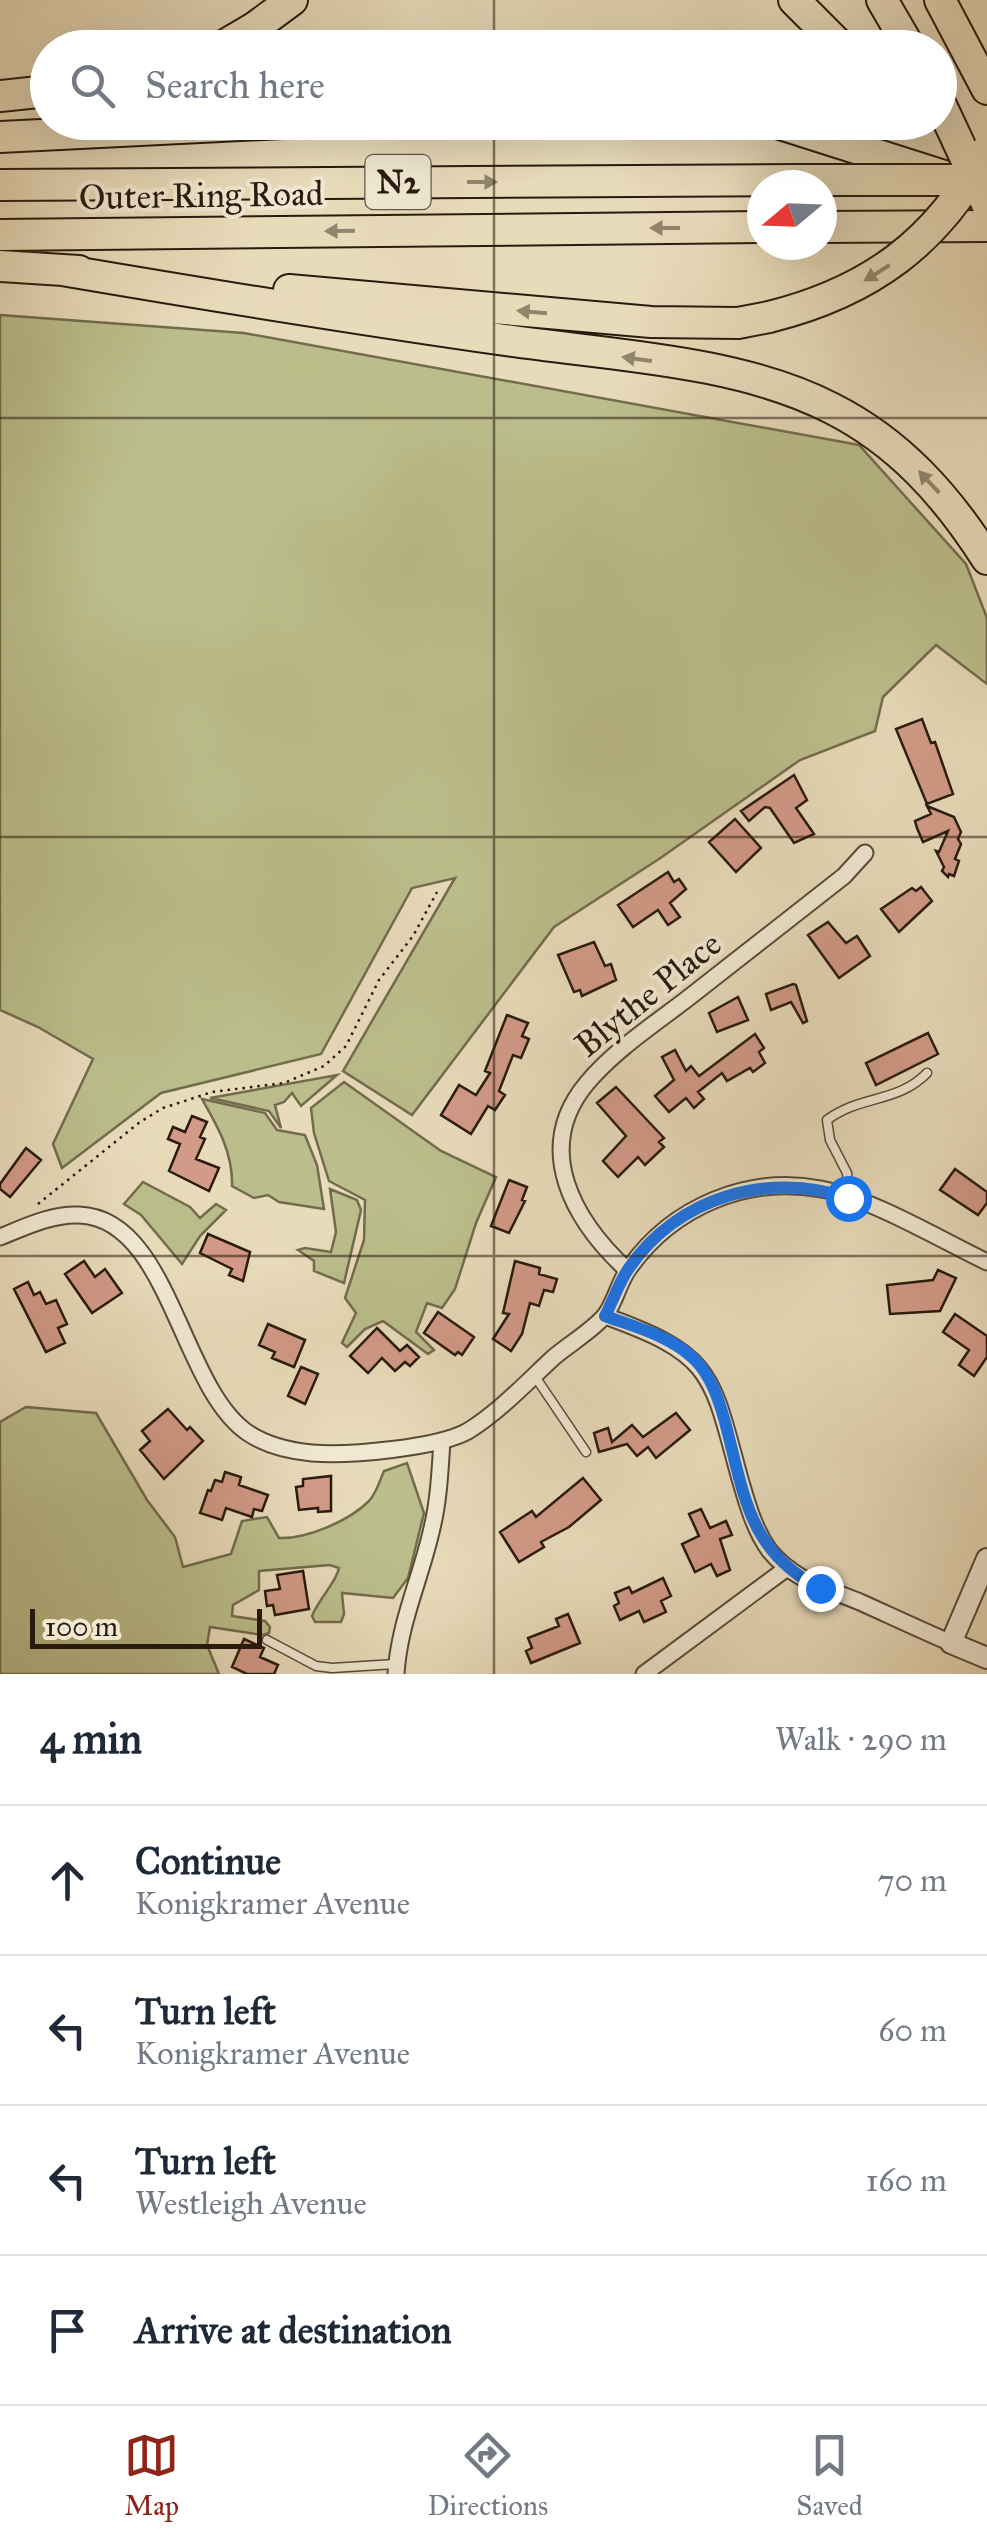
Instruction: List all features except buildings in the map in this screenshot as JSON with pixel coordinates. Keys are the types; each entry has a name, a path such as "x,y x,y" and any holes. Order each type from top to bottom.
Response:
{"highway":[{"path":"251,30 292,0"},
{"path":"794,0 824,30"},
{"path":"882,0 900,30"},
{"path":"941,2 956,30"},
{"path":"957,32 987,89"},
{"path":"0,96 30,93"},
{"path":"0,136 30,135"},
{"path":"957,138 987,201"},
{"path":"830,140 958,181 987,201"},
{"path":"953,140 987,165"},
{"path":"0,266 651,322 721,323 807,308 882,272 941,220 962,194 987,150"},
{"name":"Outer Ring Road","path":"0,184 987,180"},
{"path":"837,227 987,226"},
{"name":"Outer Ring Road","path":"0,234 747,228"},
{"path":"62,270 324,314 743,374 829,406 896,450 928,479 987,559"}],"street":[{"name":"Blythe Place","path":"627,1270 590,1233 567,1186 562,1165 563,1141 571,1108 586,1084 614,1056 844,876 865,853"},
{"path":"0,1237 59,1216 82,1214 101,1219 118,1230 132,1242 156,1277 206,1384 222,1408 248,1433 278,1447 315,1453 381,1450 442,1441 478,1424 605,1316 627,1270 651,1240 689,1210 724,1196 792,1187 822,1189 987,1262"},
{"path":"605,1316 654,1334 695,1360 711,1382 755,1526 786,1568 820,1588 987,1658"},
{"path":"396,1669 402,1628 432,1530 442,1441"},
{"path":"951,1643 987,1559"},
{"path":"644,1674 786,1568"}],"lane":[{"path":"848,1198 847,1173 830,1140 827,1120 864,1100 907,1090 928,1073"},
{"path":"534,1375 586,1452"},
{"path":"266,1640 316,1666 396,1669"}],"path":[{"path":"34,1208 140,1122 163,1108 212,1092 284,1083 324,1066 346,1046 379,980 413,936 437,892"}],"green space":[{"path":"0,315 244,333 859,445 966,564 987,618 987,684 936,645 883,697 875,731 800,760 554,927 412,1115 343,1071 455,878 412,888 321,1054 161,1093 62,1168 53,1144 93,1059 0,1010"},
{"path":"337,1075 301,1106 292,1093 275,1105 281,1128 269,1111 210,1098"},
{"path":"344,1082 441,1151 496,1177 455,1289 442,1308 427,1303 416,1332 434,1350 428,1354 383,1321 365,1329 347,1347 342,1343 356,1313 345,1298 364,1240 365,1200 329,1181 314,1133 311,1108"},
{"path":"202,1099 265,1113 277,1130 305,1135 317,1165 324,1209 279,1202 268,1195 254,1198 232,1186 227,1151"},
{"path":"143,1182 190,1207 200,1218 216,1204 226,1210 200,1236 182,1264 141,1215 124,1204"},
{"path":"330,1189 357,1200 361,1210 344,1283 314,1271 314,1261 298,1250 331,1252 336,1232"},
{"path":"26,1407 96,1413 147,1500 175,1537 183,1567 231,1554 242,1521 267,1517 279,1538 315,1532 339,1522 369,1501 384,1471 407,1463 424,1513 408,1578 393,1598 342,1593 341,1622 315,1622 312,1616 339,1568 330,1565 259,1571 259,1590 233,1605 232,1616 265,1621 269,1633 210,1627 207,1645 219,1674 0,1674 0,1422"}],"route":[{"path":"820,1588 786,1568 755,1526 722,1410 711,1382 695,1360 654,1334 605,1316 627,1270 651,1240 689,1210 724,1196 768,1188 822,1189 848,1198"}]}
